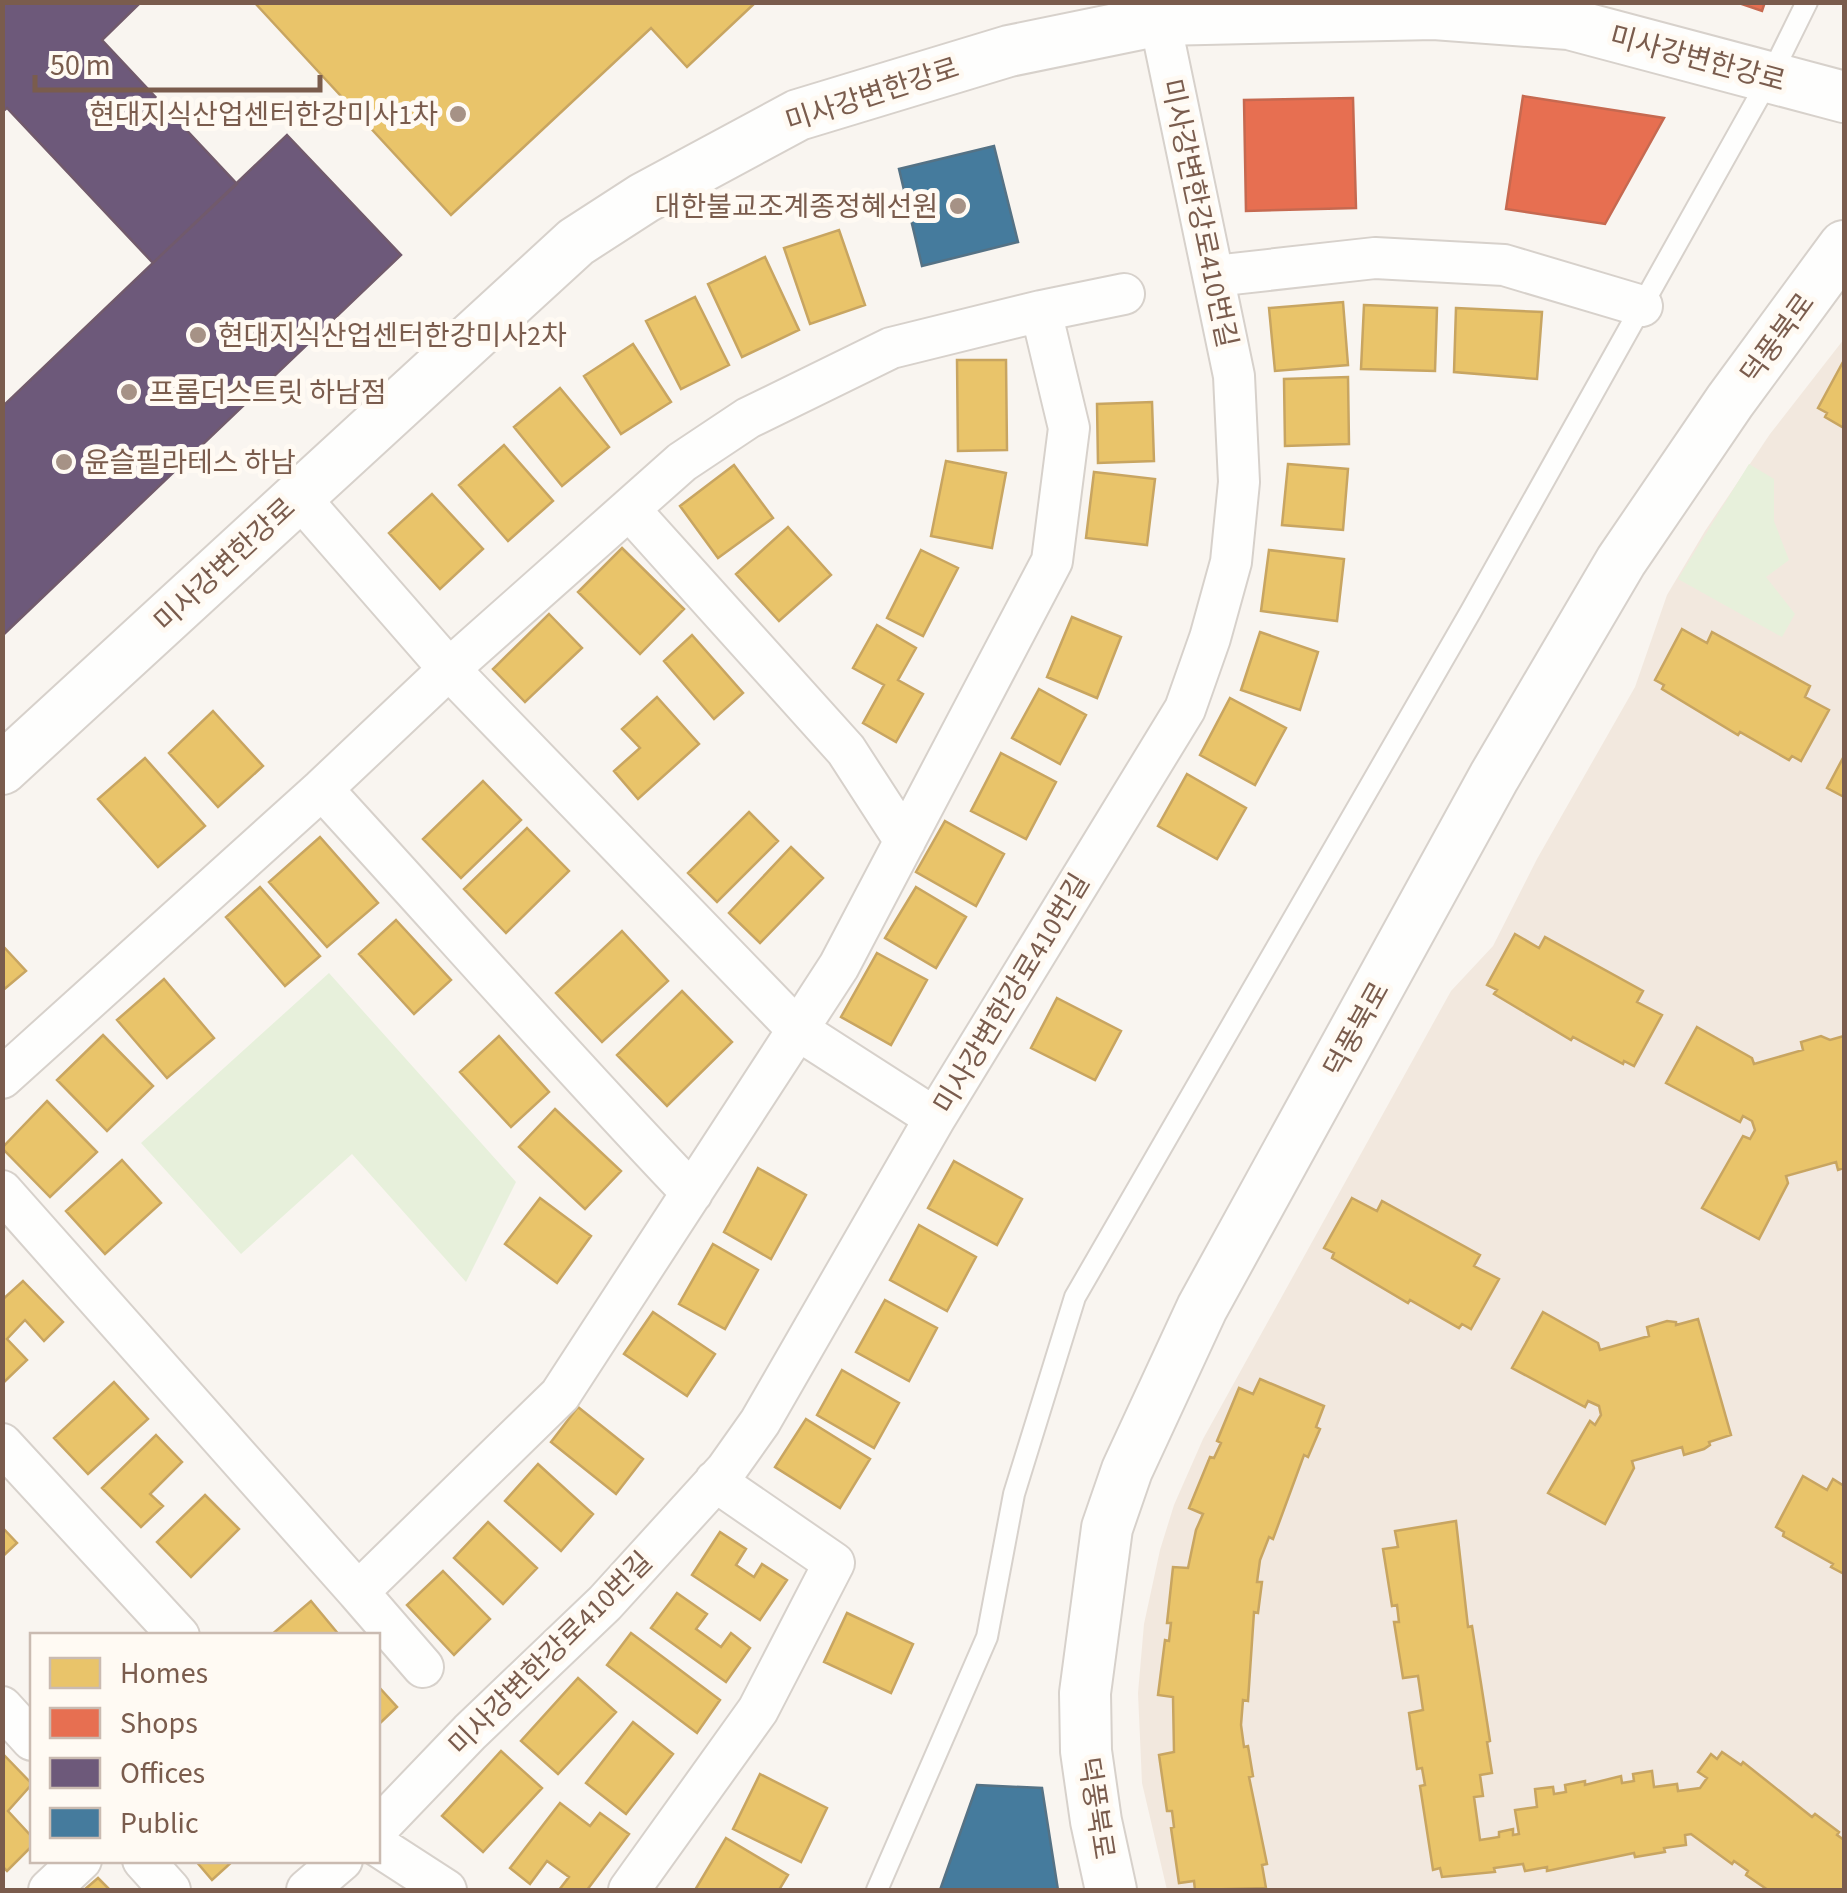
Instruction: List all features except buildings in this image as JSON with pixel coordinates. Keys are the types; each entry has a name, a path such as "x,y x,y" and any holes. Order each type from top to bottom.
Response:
{"street":[{"name":"미사강변한강로","path":"2,769 576,242 644,198 798,114 1009,51 1158,12 1434,8 1570,24 1844,97"},
{"name":"미사강변한강로410번길","path":"380,1826 470,1732 606,1603 716,1482 760,1422 935,1118 1185,709 1210,638 1230,562 1239,482 1234,376 1158,12"},
{"name":"덕풍북로","path":"1111,1890 1089,1768 1084,1693 1107,1528 1127,1470 1202,1308 1494,777 1621,562 1730,402 1844,246"},
{"path":"1214,276 1375,258 1504,265 1642,306"},
{"path":"2,1078 322,789 448,669 682,462 748,418 890,348 1124,294"},
{"path":"358,1592 560,1396 839,966 1052,562 1070,428 1041,311"},
{"path":"298,496 448,669 798,1030 935,1118"},
{"path":"630,509 846,750 905,841"},
{"path":"322,789 607,1104 692,1192"},
{"path":"2,1191 423,1667"},
{"path":"2,1444 176,1633"},
{"path":"629,1890 758,1710 834,1562 716,1482"},
{"path":"2,1707 30,1738"},
{"path":"380,1847 446,1890"},
{"path":"49,1890 78,1863"},
{"path":"146,1863 170,1890"},
{"path":"307,1890 338,1863"}],"lane":[{"path":"877,1890 986,1637 1014,1494 1075,1297 1461,628 1770,77 1807,2"}],"shaded area":[{"path":"1844,339 1844,1890 1167,1890 1142,1783 1138,1693 1144,1624 1174,1505 1203,1439 1451,991 1493,946 1537,859 1635,687 1667,595 1770,434"}],"green space":[{"path":"1749,464 1774,479 1774,521 1789,560 1766,577 1795,614 1782,637 1678,579"},
{"path":"329,973 516,1182 466,1282 352,1154 241,1254 141,1143"}],"place":[{"name":"현대지식산업센터한강미사1차","path":"458,114"},
{"name":"대한불교조계종정혜선원","path":"958,206"},
{"name":"현대지식산업센터한강미사2차","path":"198,335"},
{"name":"프롬더스트릿 하남점","path":"129,392"},
{"name":"윤슬필라테스 하남","path":"64,462"}]}
